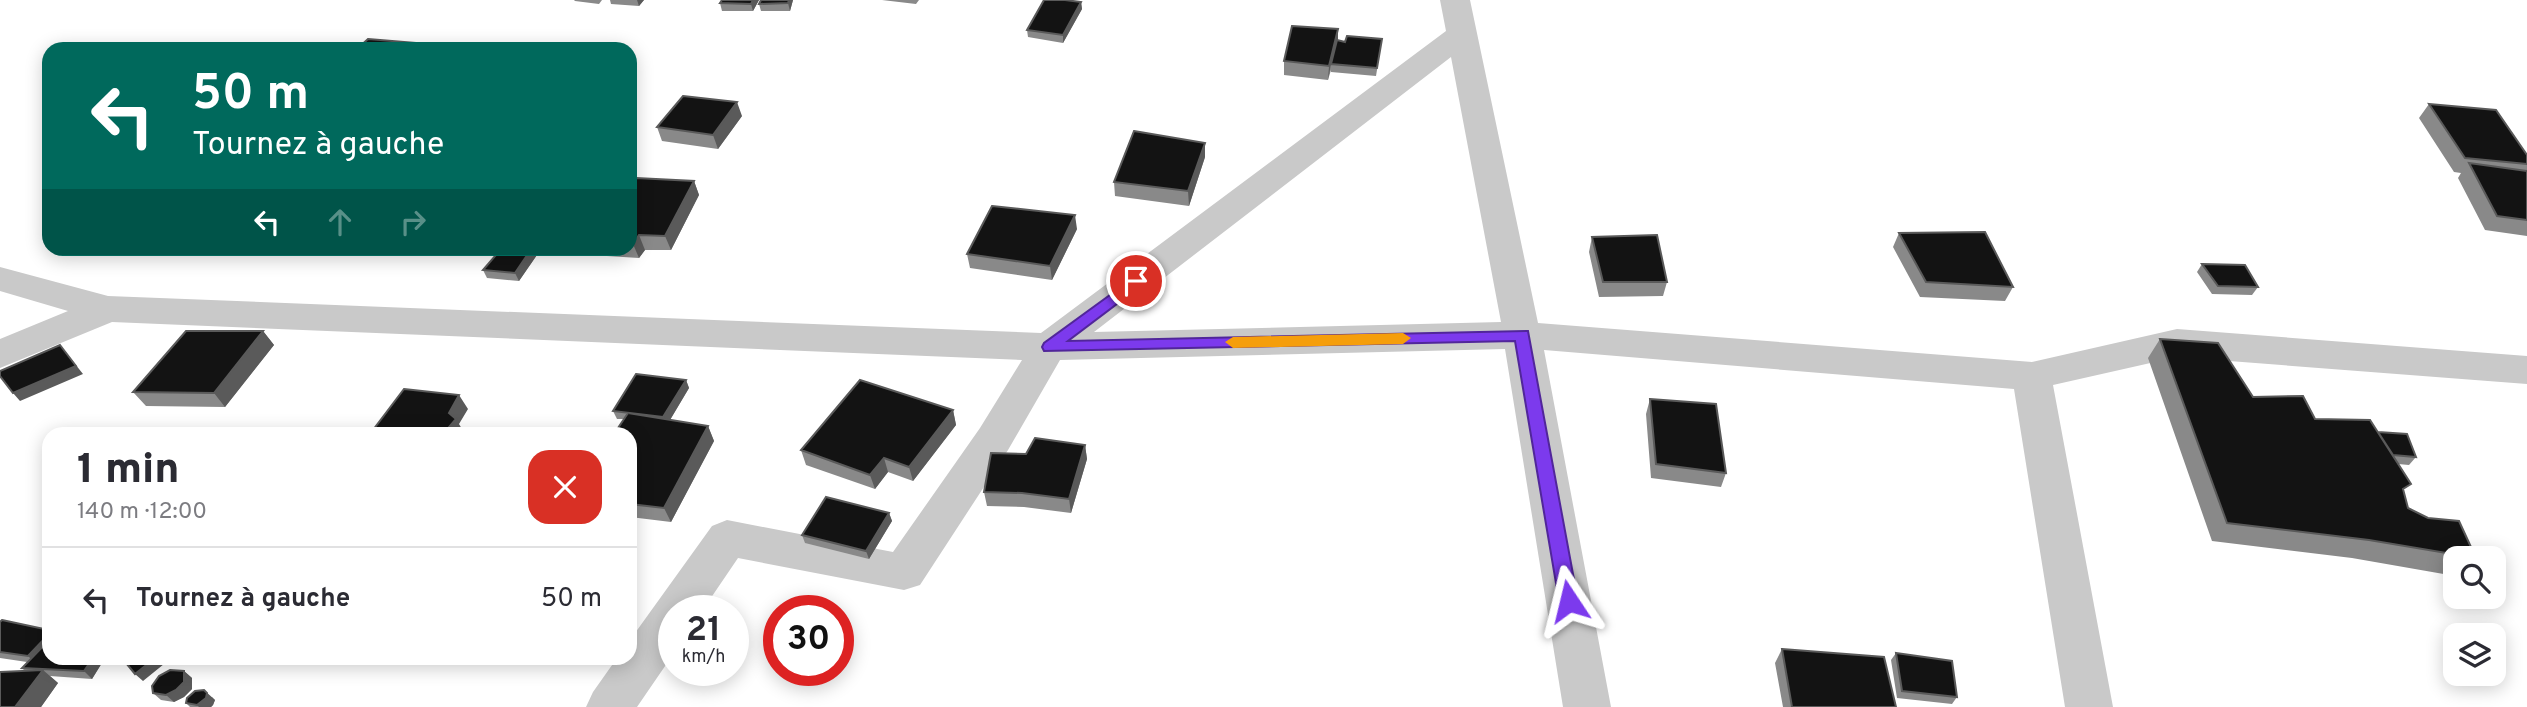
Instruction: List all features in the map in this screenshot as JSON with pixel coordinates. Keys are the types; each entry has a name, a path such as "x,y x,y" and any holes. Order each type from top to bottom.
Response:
{"street":[{"path":"687,595 727,538 904,572 994,439 1049,347 1458,17 1522,335 1587,707"},
{"path":"0,279 108,309 1049,347 1522,335 2032,376 2177,343 2527,370"},
{"path":"0,354 108,309"},
{"path":"2032,376 2089,707"},
{"path":"610,707 658,638"}],"building":[{"path":"722,0 753,0 751,4 720,3"},
{"path":"761,0 789,0 788,3 759,4"},
{"path":"1044,0 1081,2 1063,35 1027,30"},
{"path":"1292,26 1338,29 1329,66 1284,61"},
{"path":"1347,36 1382,39 1377,68 1331,64 1337,40 1345,42"},
{"path":"368,39 405,42 365,42"},
{"path":"683,96 737,102 713,135 657,127"},
{"path":"2429,104 2496,110 2527,155 2527,164 2465,158"},
{"path":"1134,131 1205,143 1188,191 1114,182"},
{"path":"2469,163 2527,171 2527,220 2497,216"},
{"path":"637,178 694,181 665,236 639,235 637,238"},
{"path":"992,206 1075,215 1050,266 967,254"},
{"path":"1985,232 2013,287 1926,282 1899,233"},
{"path":"1657,235 1667,282 1603,282 1592,237"},
{"path":"495,256 527,256 515,273 483,270"},
{"path":"2202,264 2245,265 2258,287 2218,286"},
{"path":"186,331 263,331 214,393 133,392"},
{"path":"2160,339 2218,343 2253,397 2303,396 2315,419 2370,420 2411,484 2403,489 2408,508 2428,518 2459,521 2470,546 2443,546 2443,552 2369,540 2227,523"},
{"path":"60,345 76,366 13,393 0,376 0,371"},
{"path":"636,374 686,380 663,417 613,411"},
{"path":"860,380 953,410 909,467 884,458 870,475 801,450"},
{"path":"404,389 459,395 449,413 456,419 449,427 375,427"},
{"path":"1650,399 1716,404 1726,473 1656,464"},
{"path":"628,413 708,426 664,508 637,505 637,427 619,427"},
{"path":"2378,432 2407,434 2416,457 2393,455"},
{"path":"1035,438 1085,445 1069,499 1022,493 984,492 991,453 1026,454"},
{"path":"826,497 889,513 866,551 802,535"},
{"path":"2,620 42,629 42,641 28,656 0,652"},
{"path":"42,647 42,665 88,665 84,671 22,668"},
{"path":"1782,649 1884,657 1896,707 1792,707"},
{"path":"1896,653 1952,661 1957,697 1902,691"},
{"path":"128,665 146,665 135,674"},
{"path":"43,670 15,707 0,707 0,672"},
{"path":"170,670 184,671 184,682 166,695 153,693 152,686 159,676"},
{"path":"204,690 207,693 206,698 197,705 186,703 187,698 195,691"}],"slow traffic":[{"path":"1233,342 1403,338"}],"route":[{"path":"1136,281 1049,347 1522,335 1569,601"}]}
